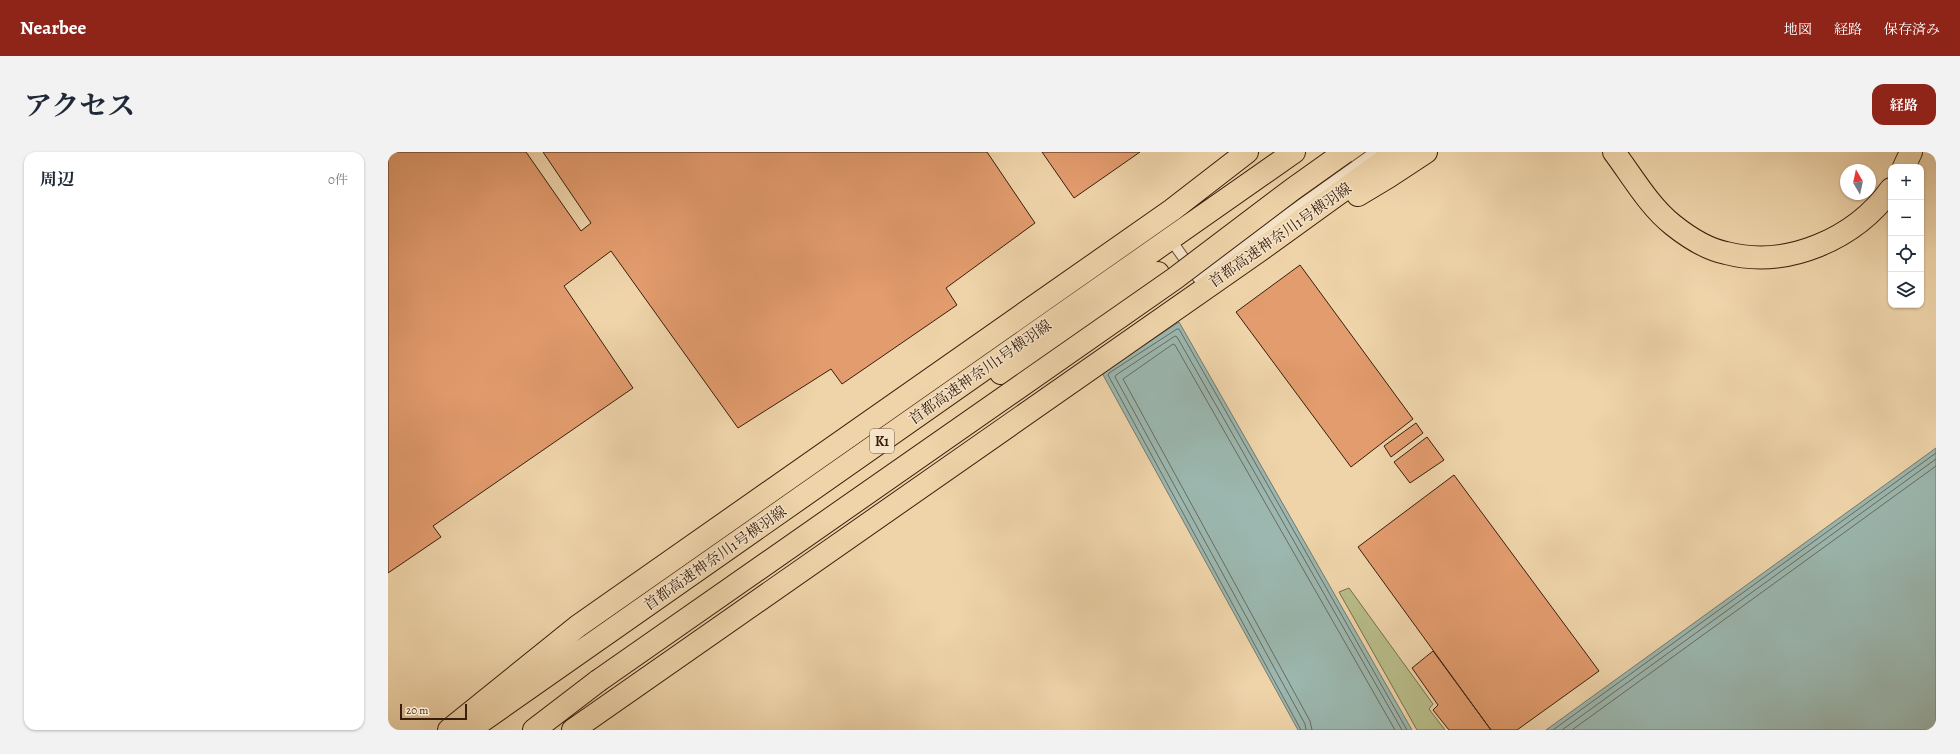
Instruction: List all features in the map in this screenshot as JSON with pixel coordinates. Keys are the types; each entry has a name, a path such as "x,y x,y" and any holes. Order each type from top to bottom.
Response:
{"highway":[{"path":"449,730 578,626 1172,210 1247,152"},
{"name":"首都高速神奈川1号横羽線","path":"469,730 1294,152"},
{"path":"889,436 1040,351 1089,320 1327,152"},
{"path":"1293,189 1335,152"},
{"path":"534,730 598,681 1155,293 1293,189 1345,152"},
{"name":"首都高速神奈川1号横羽線","path":"573,730 1259,250 1396,152"},
{"path":"1259,250 1388,177 1426,152"},
{"path":"1614,152 1657,209 1672,224 1707,247 1726,254 1748,257 1793,254 1836,238 1871,214 1888,193"},
{"path":"1905,164 1911,152"}],"lane":[{"path":"1302,152 1173,242 1198,278 1375,152"}],"green space":[{"path":"1349,588 1433,704 1429,709 1445,730 1417,730 1339,592"}],"water":[{"path":"1179,322 1412,730 1298,730 1102,373"},
{"path":"1936,448 1936,730 1546,730"}],"building":[{"path":"388,152 526,152 581,231 591,223 543,152 987,152 1035,223 946,288 957,305 842,384 831,369 738,428 611,251 564,286 633,388 433,526 441,537 388,573"},
{"path":"1042,152 1140,152 1074,198"},
{"path":"1300,265 1413,419 1351,467 1236,312"},
{"path":"1416,423 1423,433 1391,457 1384,446"},
{"path":"1427,437 1444,460 1410,483 1394,462"},
{"path":"1454,475 1599,671 1517,730 1491,730 1358,547"},
{"path":"1433,651 1491,730 1449,730 1433,710 1438,705 1412,668"}]}
